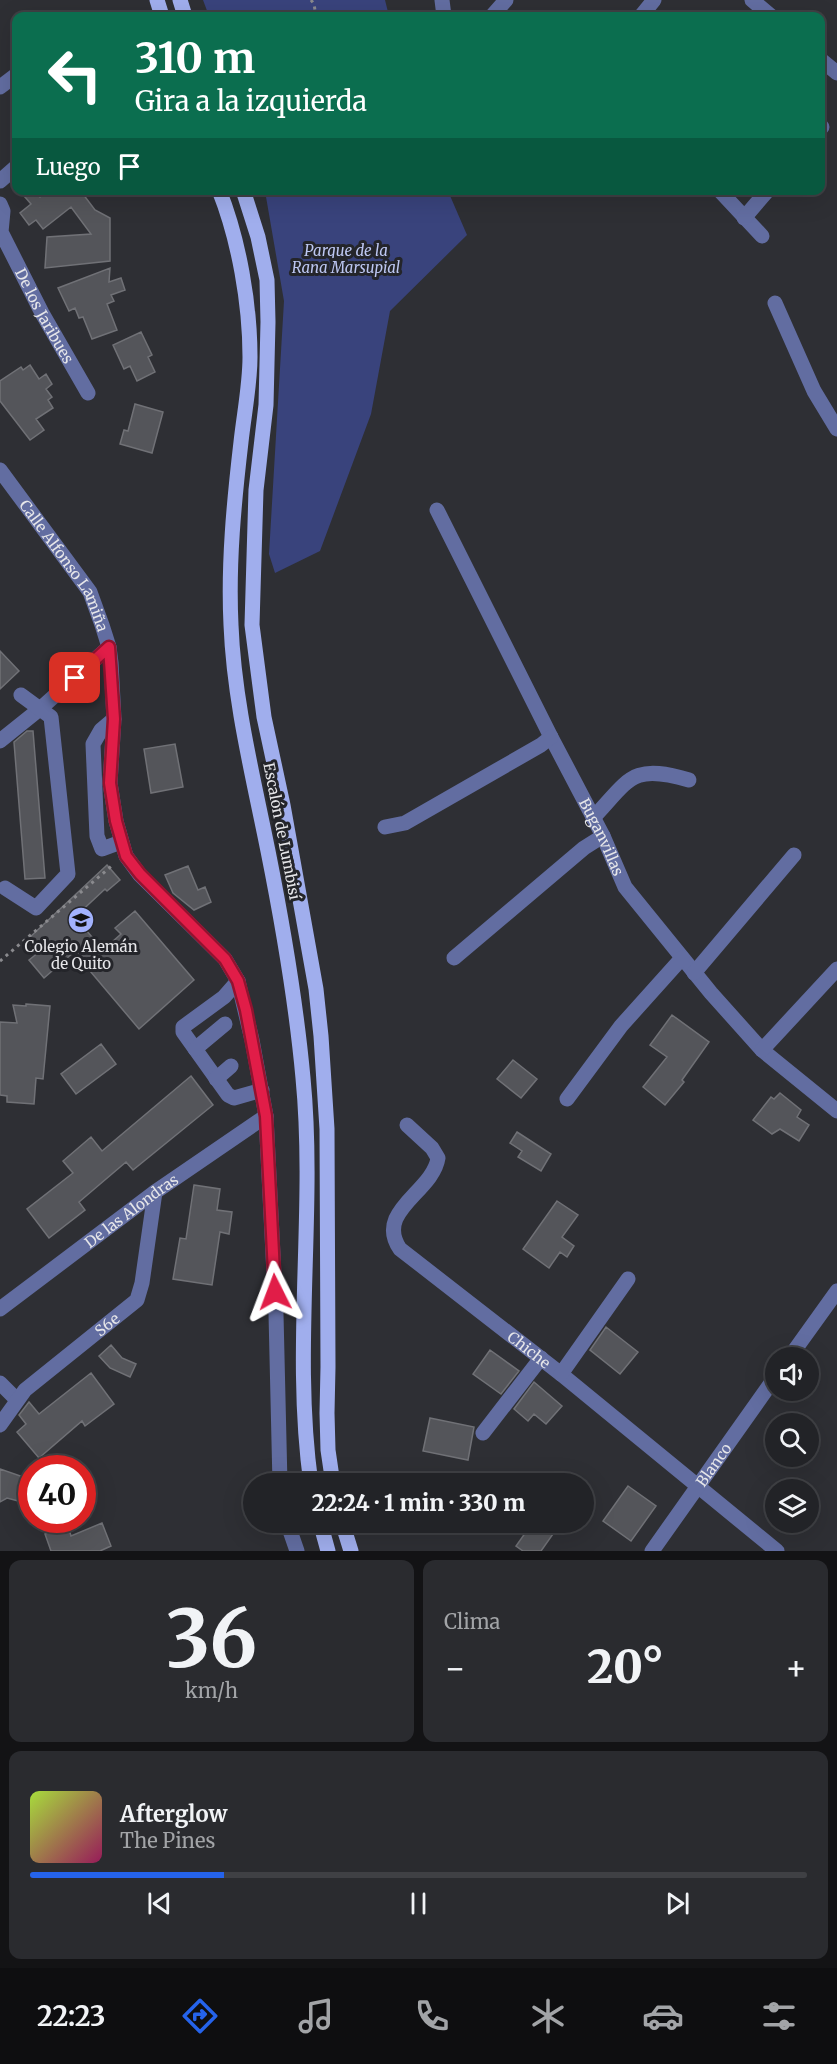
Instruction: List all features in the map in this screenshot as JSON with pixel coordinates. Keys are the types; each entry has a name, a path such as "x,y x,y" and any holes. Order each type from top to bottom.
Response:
{"main road":[{"name":"Escalón de Lumbisí","path":"220,195 244,282 250,360 236,485 230,578 233,669 286,943 304,1080 307,1127 305,1410 310,1473"},
{"name":"Escalón de Lumbisí","path":"245,195 258,237 267,280 268,322 266,405 256,490 252,625 256,670 264,717 283,805 316,989 322,1047 327,1129 327,1413 331,1473"},
{"path":"323,1533 328,1551"},
{"path":"345,1533 351,1551"}],"street":[{"path":"496,12 506,0"},
{"path":"644,12 654,0"},
{"path":"752,0 766,12"},
{"path":"825,63 837,73"},
{"path":"0,181 12,170"},
{"path":"723,195 762,236"},
{"path":"744,218 764,195"},
{"name":"De los Jaribues","path":"0,204 3,211 1,232 42,314 88,393"},
{"path":"775,303 814,391 837,429"},
{"name":"Calle Alfonso Lamiña","path":"0,470 90,592 109,647 114,719 110,783 121,842 126,856 140,874 225,959 238,981 266,1116 276,1314 280,1473"},
{"name":"Buganvillas","path":"437,510 550,737 603,836 625,887 694,973 762,1050 837,1111"},
{"path":"0,741 109,647"},
{"path":"5,888 36,908 68,874 51,717 21,695"},
{"path":"114,719 101,730 93,744 97,836 102,849 121,842"},
{"path":"385,827 405,823 541,745 550,737"},
{"path":"593,818 612,794 630,778 653,773 667,773 689,780"},
{"path":"454,958 584,848 603,836"},
{"path":"694,973 794,855"},
{"path":"567,1099 621,1026 682,958"},
{"path":"762,1050 837,969"},
{"path":"238,981 224,997 183,1028 183,1032 228,1095 234,1098 262,1090"},
{"path":"195,1049 225,1024"},
{"path":"216,1079 231,1066"},
{"name":"De las Alondras","path":"0,1310 155,1192 266,1116"},
{"name":"Chiche","path":"407,1125 432,1148 436,1153 437,1162 397,1215 393,1227 393,1240 400,1249 561,1374 777,1551"},
{"name":"S6e","path":"0,1425 17,1400 34,1382 137,1300 142,1283 155,1192"},
{"path":"561,1374 628,1279"},
{"path":"797,1347 837,1291"},
{"path":"483,1432 541,1358"},
{"path":"0,1383 17,1400"},
{"name":"Blanco","path":"652,1551 765,1391"},
{"path":"291,1533 297,1551"}],"path":[{"path":"0,961 114,864"}],"green space":[{"path":"203,0 385,0 388,12 208,12"},
{"name":"Parque de la Rana Marsupial","path":"266,195 450,195 467,235 390,311 371,414 320,551 275,573 269,554 284,301"}],"building":[{"path":"27,195 40,197 43,195 84,195 95,210 110,218 110,261 45,268 47,237 91,234 71,207 43,229 36,220 29,225 20,213 31,204 25,197"},
{"path":"110,268 109,282 121,278 125,290 111,295 114,301 107,304 117,330 92,339 83,317 79,318 75,308 69,311 58,288"},
{"path":"141,332 152,355 148,357 155,372 137,381 130,366 124,369 113,345"},
{"path":"30,365 39,379 46,374 52,384 46,389 52,397 48,400 53,408 36,419 44,430 30,440 0,401 0,381 21,367 23,370"},
{"path":"135,404 163,412 152,453 120,444 124,430 128,431"},
{"path":"0,651 19,671 0,689"},
{"path":"27,731 33,731 45,878 25,879 14,742"},
{"path":"175,744 183,787 151,793 144,749"},
{"path":"107,865 120,880 107,891 105,889 75,917 103,950 121,934 115,928 135,911 194,980 139,1029 74,952 44,978 29,960 39,952 28,939"},
{"path":"188,866 198,890 205,887 211,902 194,910 173,893 165,875"},
{"path":"26,1004 50,1006 43,1079 36,1078 34,1104 7,1102 7,1096 0,1095 0,1022 17,1023 13,1005 26,1006"},
{"path":"672,1015 709,1042 682,1080 684,1082 665,1105 643,1087 667,1057 650,1045"},
{"path":"101,1044 116,1064 76,1094 61,1074"},
{"path":"513,1060 537,1079 521,1098 497,1079"},
{"path":"191,1076 213,1105 133,1170 126,1162 79,1202 85,1210 49,1238 27,1209 73,1173 63,1161 91,1137 102,1151"},
{"path":"780,1093 801,1110 797,1117 809,1125 799,1141 780,1129 772,1134 753,1120 771,1097 774,1099"},
{"path":"517,1132 551,1154 541,1171 518,1157 522,1151 510,1143"},
{"path":"194,1185 220,1189 217,1210 232,1212 229,1234 220,1232 212,1285 173,1279 180,1238 186,1239"},
{"path":"557,1201 578,1215 562,1237 574,1246 567,1257 560,1252 549,1268 523,1249"},
{"path":"606,1327 638,1352 620,1374 590,1350"},
{"path":"111,1345 122,1358 136,1364 130,1377 110,1368 99,1356"},
{"path":"490,1350 519,1371 501,1394 473,1374"},
{"path":"91,1373 114,1404 85,1426 82,1421 42,1455 36,1455 17,1432 26,1424 19,1415 29,1402 39,1414"},
{"path":"534,1382 562,1406 546,1424 534,1414 528,1421 514,1409"},
{"path":"430,1418 474,1427 468,1460 423,1451"},
{"path":"0,1469 18,1475 18,1501 7,1498 0,1502"},
{"path":"628,1486 656,1506 631,1541 603,1521"},
{"path":"102,1523 111,1546 100,1551 51,1551 45,1534 70,1533 71,1536 78,1533 96,1533 96,1526"},
{"path":"525,1533 554,1533 541,1551 523,1551 516,1546"}],"place":[{"name":"Colegio Alemán de Quito","path":"81,920"}],"route":[{"path":"75,678 109,647 114,719 110,783 116,821 126,856 140,874 225,959 238,981 246,1010 266,1116 275,1292"}]}
